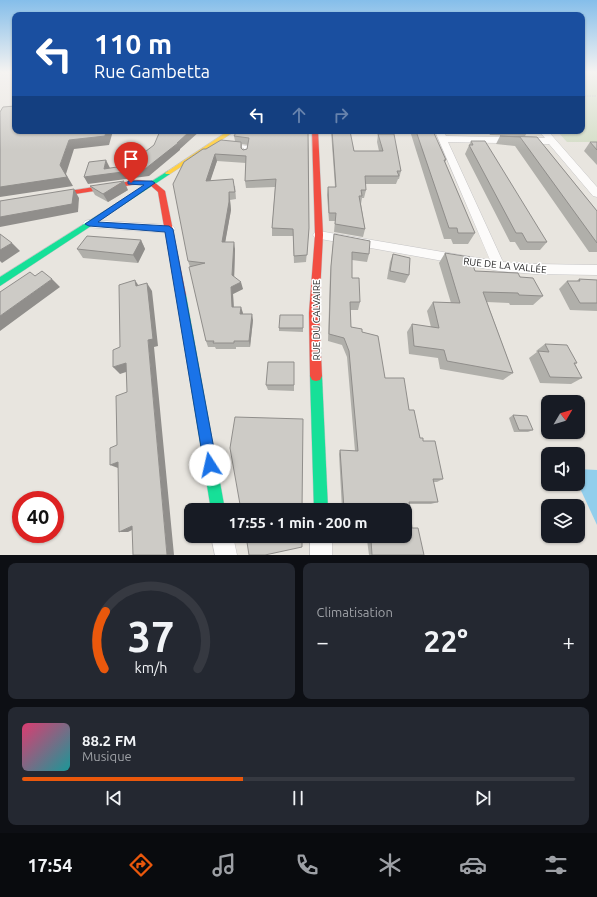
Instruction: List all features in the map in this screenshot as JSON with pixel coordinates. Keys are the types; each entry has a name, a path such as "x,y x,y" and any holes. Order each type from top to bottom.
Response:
{"street":[{"path":"0,282 152,183 222,143 230,134"},
{"name":"RUE DU CALVAIRE","path":"315,134 319,235 314,313 321,503"},
{"path":"545,134 597,194"},
{"path":"499,266 441,135 551,141"},
{"path":"0,204 131,183 152,183 161,191 217,503"},
{"path":"89,224 169,229"},
{"name":"RUE DE LA VALLÉE","path":"319,235 499,266 535,269 597,270"},
{"path":"223,543 226,555"},
{"path":"321,543 321,555"}],"lane":[{"path":"222,143 247,147 245,155"}],"green space":[{"path":"585,98 597,98 597,142 567,142 560,134 585,134"}],"water":[{"path":"585,469 597,470 597,525 581,491 585,491"}],"building":[{"path":"12,106 12,134 105,134 105,136 69,140 60,165 67,177 0,187 0,112 3,107"},
{"path":"159,134 187,134 178,143 145,169 84,177 89,162 106,160 104,169 117,167 120,171 154,145"},
{"path":"235,134 308,134 309,228 307,255 294,256 293,229 272,228 276,179 245,181 246,156 215,154 206,181 233,179 235,192 229,192 229,202 222,242 234,242 232,275 241,282 231,287 232,307 241,307 240,314 252,314 249,341 213,343 214,341 206,341 189,267 205,263 188,261 173,184 184,162 203,149 206,149 221,140 241,142 241,148 243,150 247,149 249,138 234,136"},
{"path":"332,134 351,134 354,151 383,151 378,134 394,134 401,171 397,171 399,176 365,176 366,190 361,190 362,196 359,196 365,229 335,224 336,213 329,213 328,187 336,187"},
{"path":"417,134 434,134 475,233 458,233 457,228 449,228"},
{"path":"500,136 537,137 597,211 597,243 520,137"},
{"path":"471,141 485,141 547,242 527,242 522,233 516,233 469,145 473,145"},
{"path":"590,142 597,142 597,150"},
{"path":"124,181 103,194 90,186"},
{"path":"74,189 72,204 0,217 0,201"},
{"path":"0,234 12,243 0,250"},
{"path":"334,234 370,241 369,254 352,252 352,278 359,278 360,302 350,302 351,327 362,329 362,332 378,336 385,378 404,378 409,410 414,410 420,438 423,438 423,441 435,441 443,479 433,479 438,502 344,503 340,450 358,451 349,351 344,338 329,334 331,266"},
{"path":"87,236 141,240 133,255 77,249"},
{"path":"445,253 470,257 475,271 518,273 520,277 533,278 543,296 519,295 518,293 483,292 513,373 447,361 444,350 414,346 412,324 439,328 433,302 460,303"},
{"path":"393,254 410,258 409,275 390,271"},
{"path":"42,271 52,279 0,316 0,292 30,272 35,276"},
{"path":"579,279 597,280 597,303 580,303 567,281 580,281"},
{"path":"135,280 136,286 147,283 153,339 148,340 167,555 133,555 132,526 119,532 118,462 110,465 110,448 117,445 116,396 127,392 126,363 113,367 113,350 120,347 119,285"},
{"path":"280,315 303,315 303,328 279,328"},
{"path":"545,344 567,345 577,363 574,363 582,378 550,377 538,351 549,352"},
{"path":"268,362 294,362 294,385 266,385"},
{"path":"513,415 527,416 533,430 519,430"},
{"path":"235,417 303,419 302,503 240,503 230,448"},
{"path":"412,528 418,528 424,555 372,555 371,543 412,543"},
{"path":"247,543 302,543 302,547 265,555 249,555"}],"traffic: fast":[{"path":"0,282 168,173"},
{"path":"181,295 217,503"},
{"path":"316,376 321,503"}],"traffic: slow":[{"path":"168,173 227,134"}],"traffic: jam":[{"path":"315,134 319,235 314,313 316,376"},
{"path":"0,204 138,182 152,183 161,191 181,295"}],"route":[{"path":"131,183 152,183 89,224 169,229 210,465"}]}
